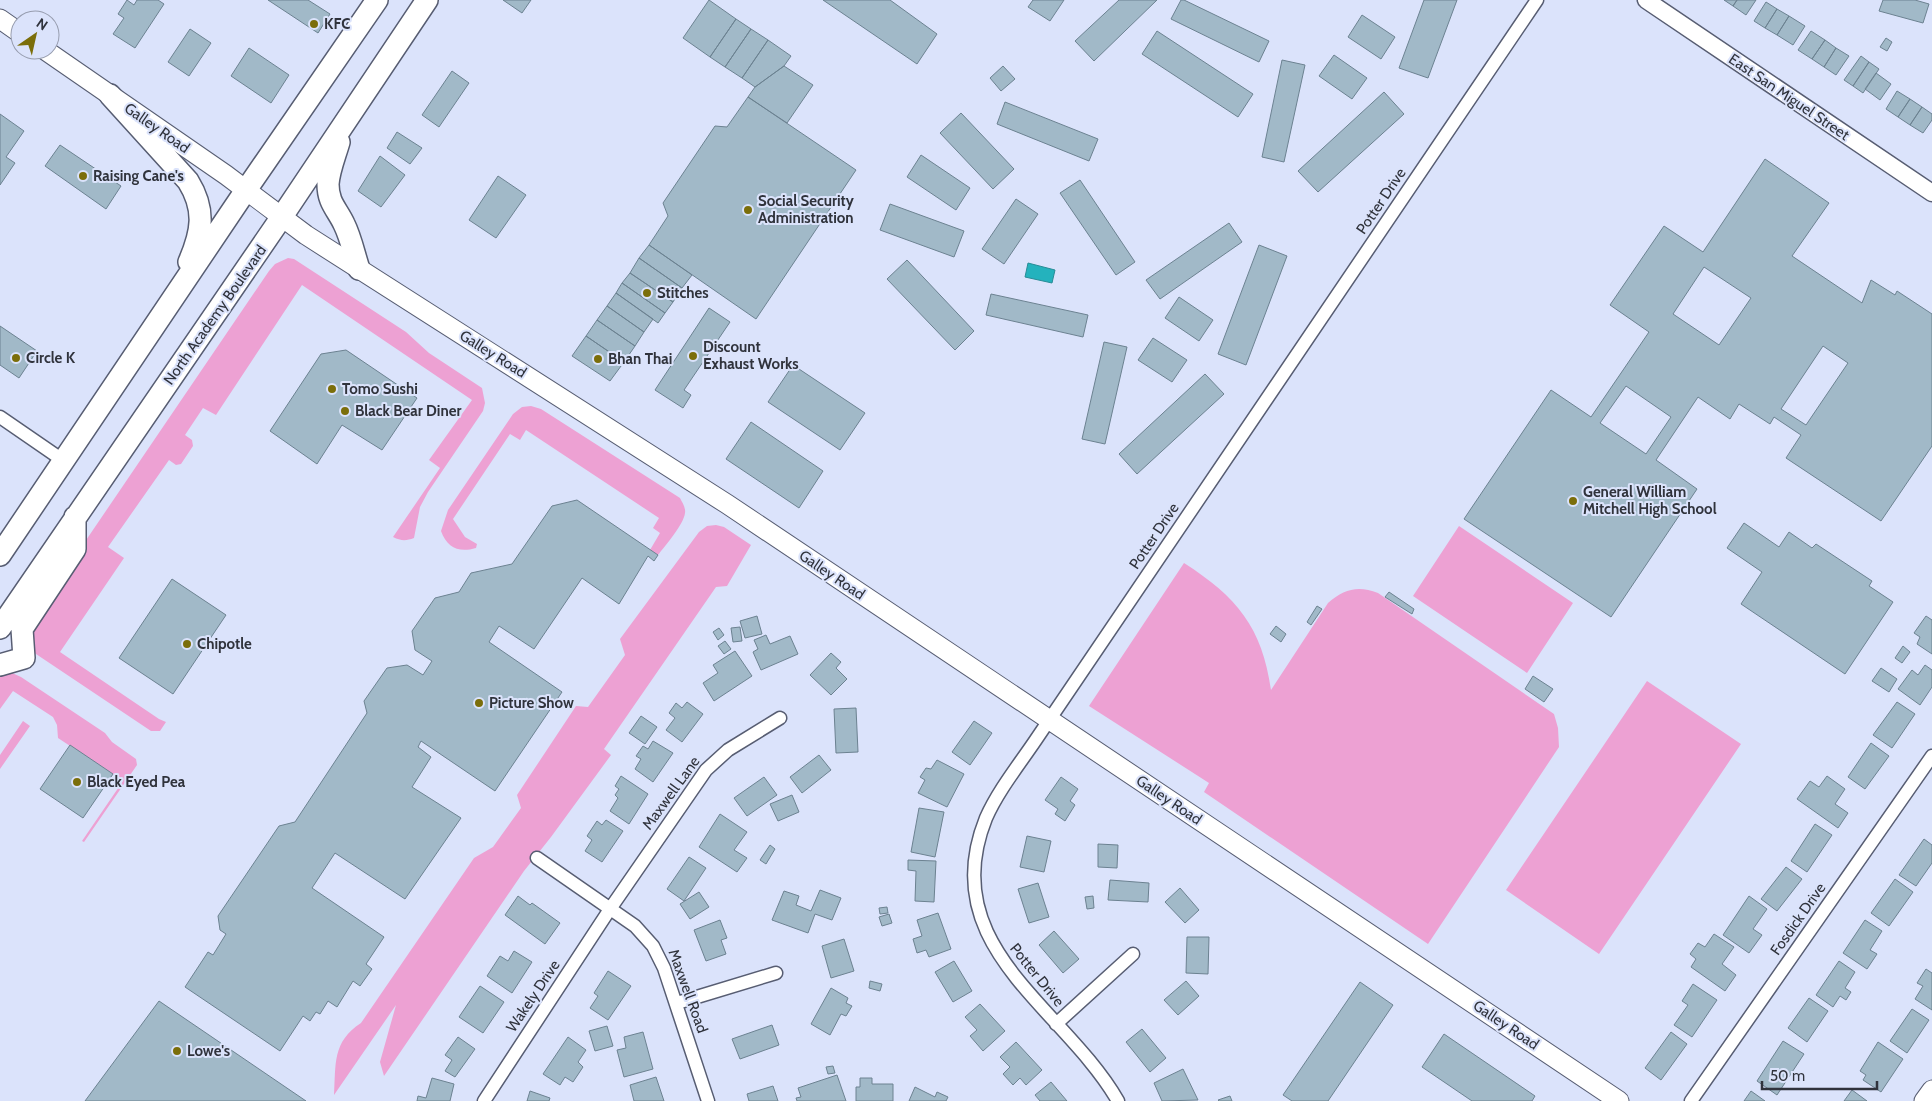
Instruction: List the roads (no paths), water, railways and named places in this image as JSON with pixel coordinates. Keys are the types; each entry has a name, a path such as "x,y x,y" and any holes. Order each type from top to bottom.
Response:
{"highway":[{"path":"0,555 246,190 377,0"},
{"name":"North Academy Boulevard","path":"0,628 281,218 427,0"},
{"path":"110,95 188,181 200,205 201,220 195,248 176,295"},
{"path":"344,123 331,169 328,184 329,196 333,208 344,223 359,269"},
{"path":"0,665 24,658 22,629 74,550 75,518"}],"main road":[{"name":"Galley Road","path":"59,60 246,190 281,218 727,504 1619,1101"},
{"path":"1924,1101 1932,1090"}],"street":[{"name":"Potter Drive","path":"1118,1101 1109,1085 1014,977 991,942 980,911 975,868 976,851 980,836 994,803 1049,720 1537,0"},
{"name":"East San Miguel Street","path":"1646,0 1932,193"},
{"path":"0,417 64,461"},
{"name":"Maxwell Lane","path":"610,909 706,770 728,750 780,718"},
{"name":"Fosdick Drive","path":"1691,1101 1932,756"},
{"name":"Maxwell Road","path":"537,858 635,926 653,946 664,968 677,1003 708,1101"},
{"name":"Wakely Drive","path":"484,1101 610,909"},
{"path":"1056,1024 1133,954"},
{"path":"677,1003 776,973"}],"water":[{"path":"1028,263 1055,270 1052,283 1025,277"}],"place":[{"name":"KFC","path":"314,24"},
{"name":"Raising Cane's","path":"83,176"},
{"name":"Social Security Administration","path":"748,210"},
{"name":"Stitches","path":"647,293"},
{"name":"Discount Exhaust Works","path":"693,356"},
{"name":"Circle K","path":"16,358"},
{"name":"Bhan Thai","path":"598,359"},
{"name":"Tomo Sushi","path":"332,389"},
{"name":"Black Bear Diner","path":"345,411"},
{"name":"General William Mitchell High School","path":"1573,501"},
{"name":"Chipotle","path":"187,644"},
{"name":"Picture Show","path":"479,703"},
{"name":"Black Eyed Pea","path":"77,782"},
{"name":"Lowe's","path":"177,1051"}]}
